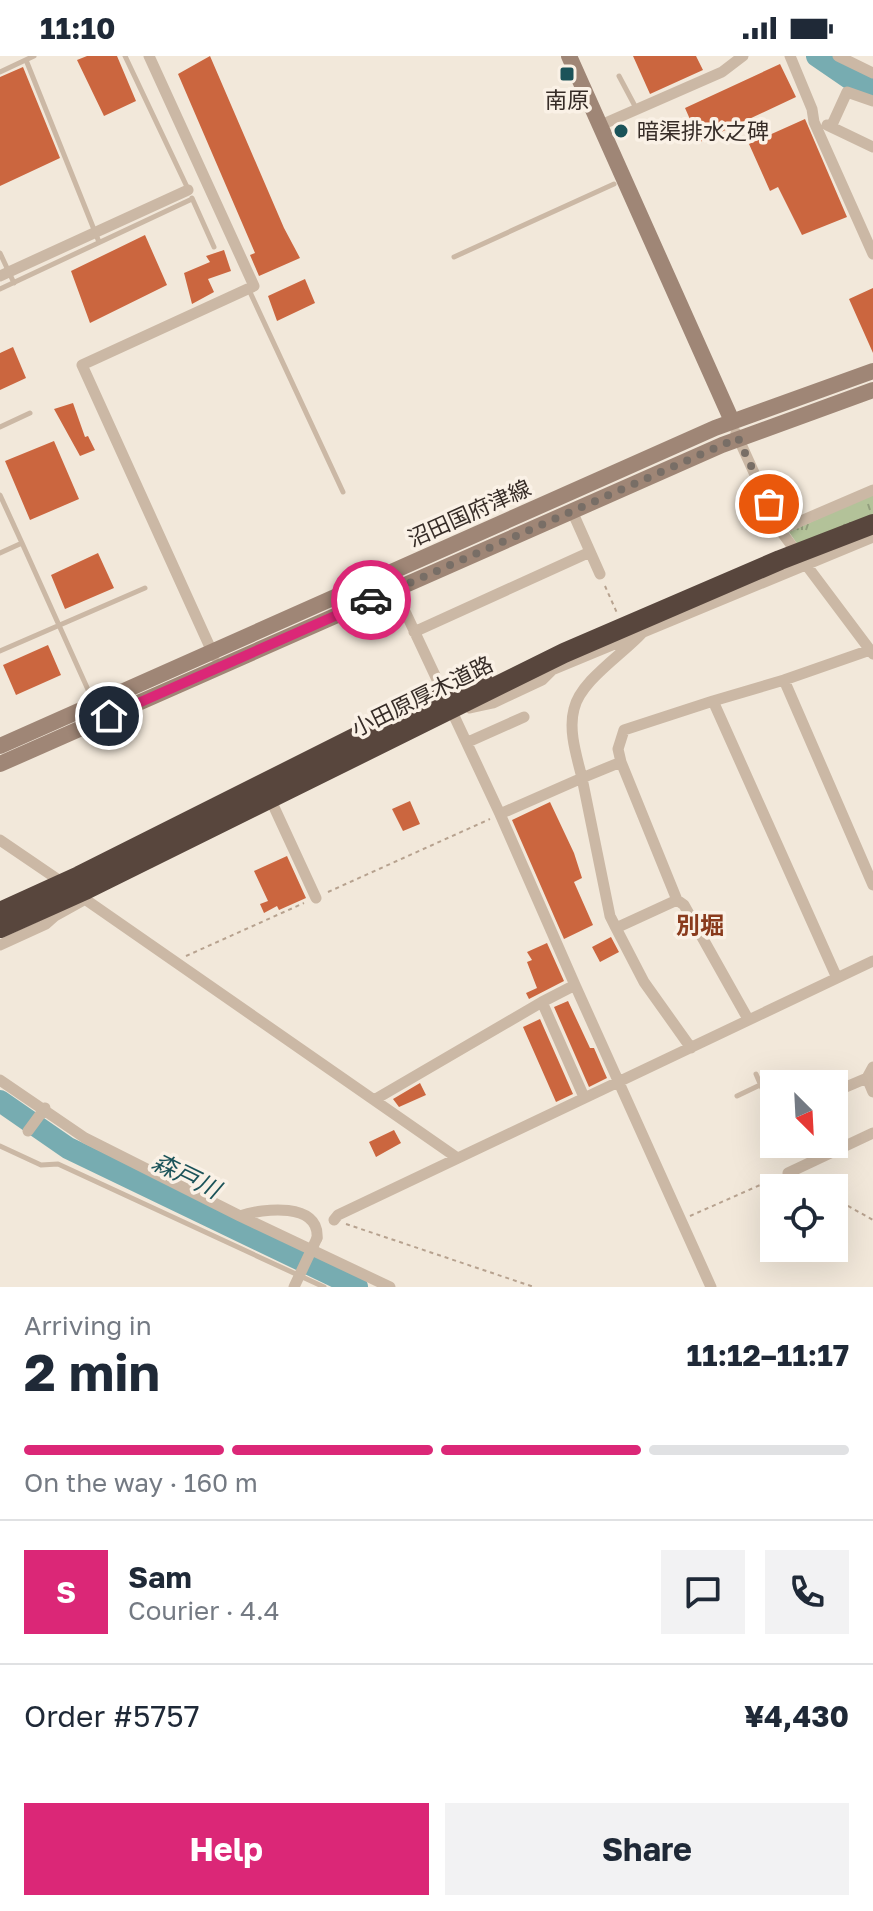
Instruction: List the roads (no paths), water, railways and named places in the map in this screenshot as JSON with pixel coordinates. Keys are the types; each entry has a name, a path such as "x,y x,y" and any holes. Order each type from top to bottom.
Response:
{"highway":[{"name":"小田原厚木道路","path":"0,912 79,876 408,711 789,542 873,511"},
{"name":"小田原厚木道路","path":"0,928 87,889 564,653 780,560 873,524"}],"main road":[{"path":"569,56 732,421"},
{"name":"沼田国府津線","path":"0,746 732,421 873,371"},
{"name":"沼田国府津線","path":"0,764 738,438 873,390"}],"street":[{"path":"149,56 254,286 82,365 219,668"},
{"path":"601,125 722,72 743,56"},
{"path":"790,56 812,109 814,122 873,254"},
{"path":"838,56 873,73"},
{"path":"831,127 847,92 873,101"},
{"path":"814,122 873,147"},
{"path":"8,277 190,194"},
{"path":"732,421 780,530 872,652 624,730 618,749 621,762 677,900 684,905 748,1019"},
{"path":"780,530 873,490"},
{"path":"572,511 600,574"},
{"path":"0,945 476,705 493,703 542,680 552,670 627,637 873,537"},
{"path":"414,632 590,552"},
{"path":"395,590 468,742 711,1287"},
{"path":"645,630 591,683 574,707 574,742 610,916 644,982 691,1048"},
{"path":"784,680 873,885"},
{"path":"713,701 837,978"},
{"path":"468,742 524,717"},
{"path":"500,814 621,762"},
{"path":"274,807 316,898"},
{"path":"0,840 456,1157"},
{"path":"616,928 677,900"},
{"path":"334,1220 338,1215 456,1157 873,961"},
{"path":"374,1100 575,985"},
{"path":"542,1002 584,1097"},
{"path":"848,1084 870,1072 873,1092"},
{"path":"0,1080 85,1138 390,1287"},
{"path":"28,1131 45,1108"},
{"path":"788,1173 873,1133"},
{"path":"240,1216 264,1210 299,1213 315,1223 317,1238 294,1287"}],"lane":[{"path":"0,72 34,56"},
{"path":"125,56 214,247"},
{"path":"26,60 97,237"},
{"path":"619,76 637,109"},
{"path":"454,257 614,184"},
{"path":"0,253 8,277 0,289"},
{"path":"248,288 343,492"},
{"path":"0,427 30,413"},
{"path":"0,495 94,704"},
{"path":"0,553 22,543"},
{"path":"0,651 145,588"},
{"path":"737,1096 760,1085 756,1074"},
{"path":"0,1146 41,1165 58,1164 324,1287"}],"waterway":[{"path":"817,56 852,80 873,88"},
{"name":"森戸川","path":"0,1101 68,1148 357,1287"}],"place":[{"name":"南原","path":"567,74"},
{"name":"暗渠排水之碑","path":"621,131"}],"district":[{"name":"別堀","path":"700,926"}]}
